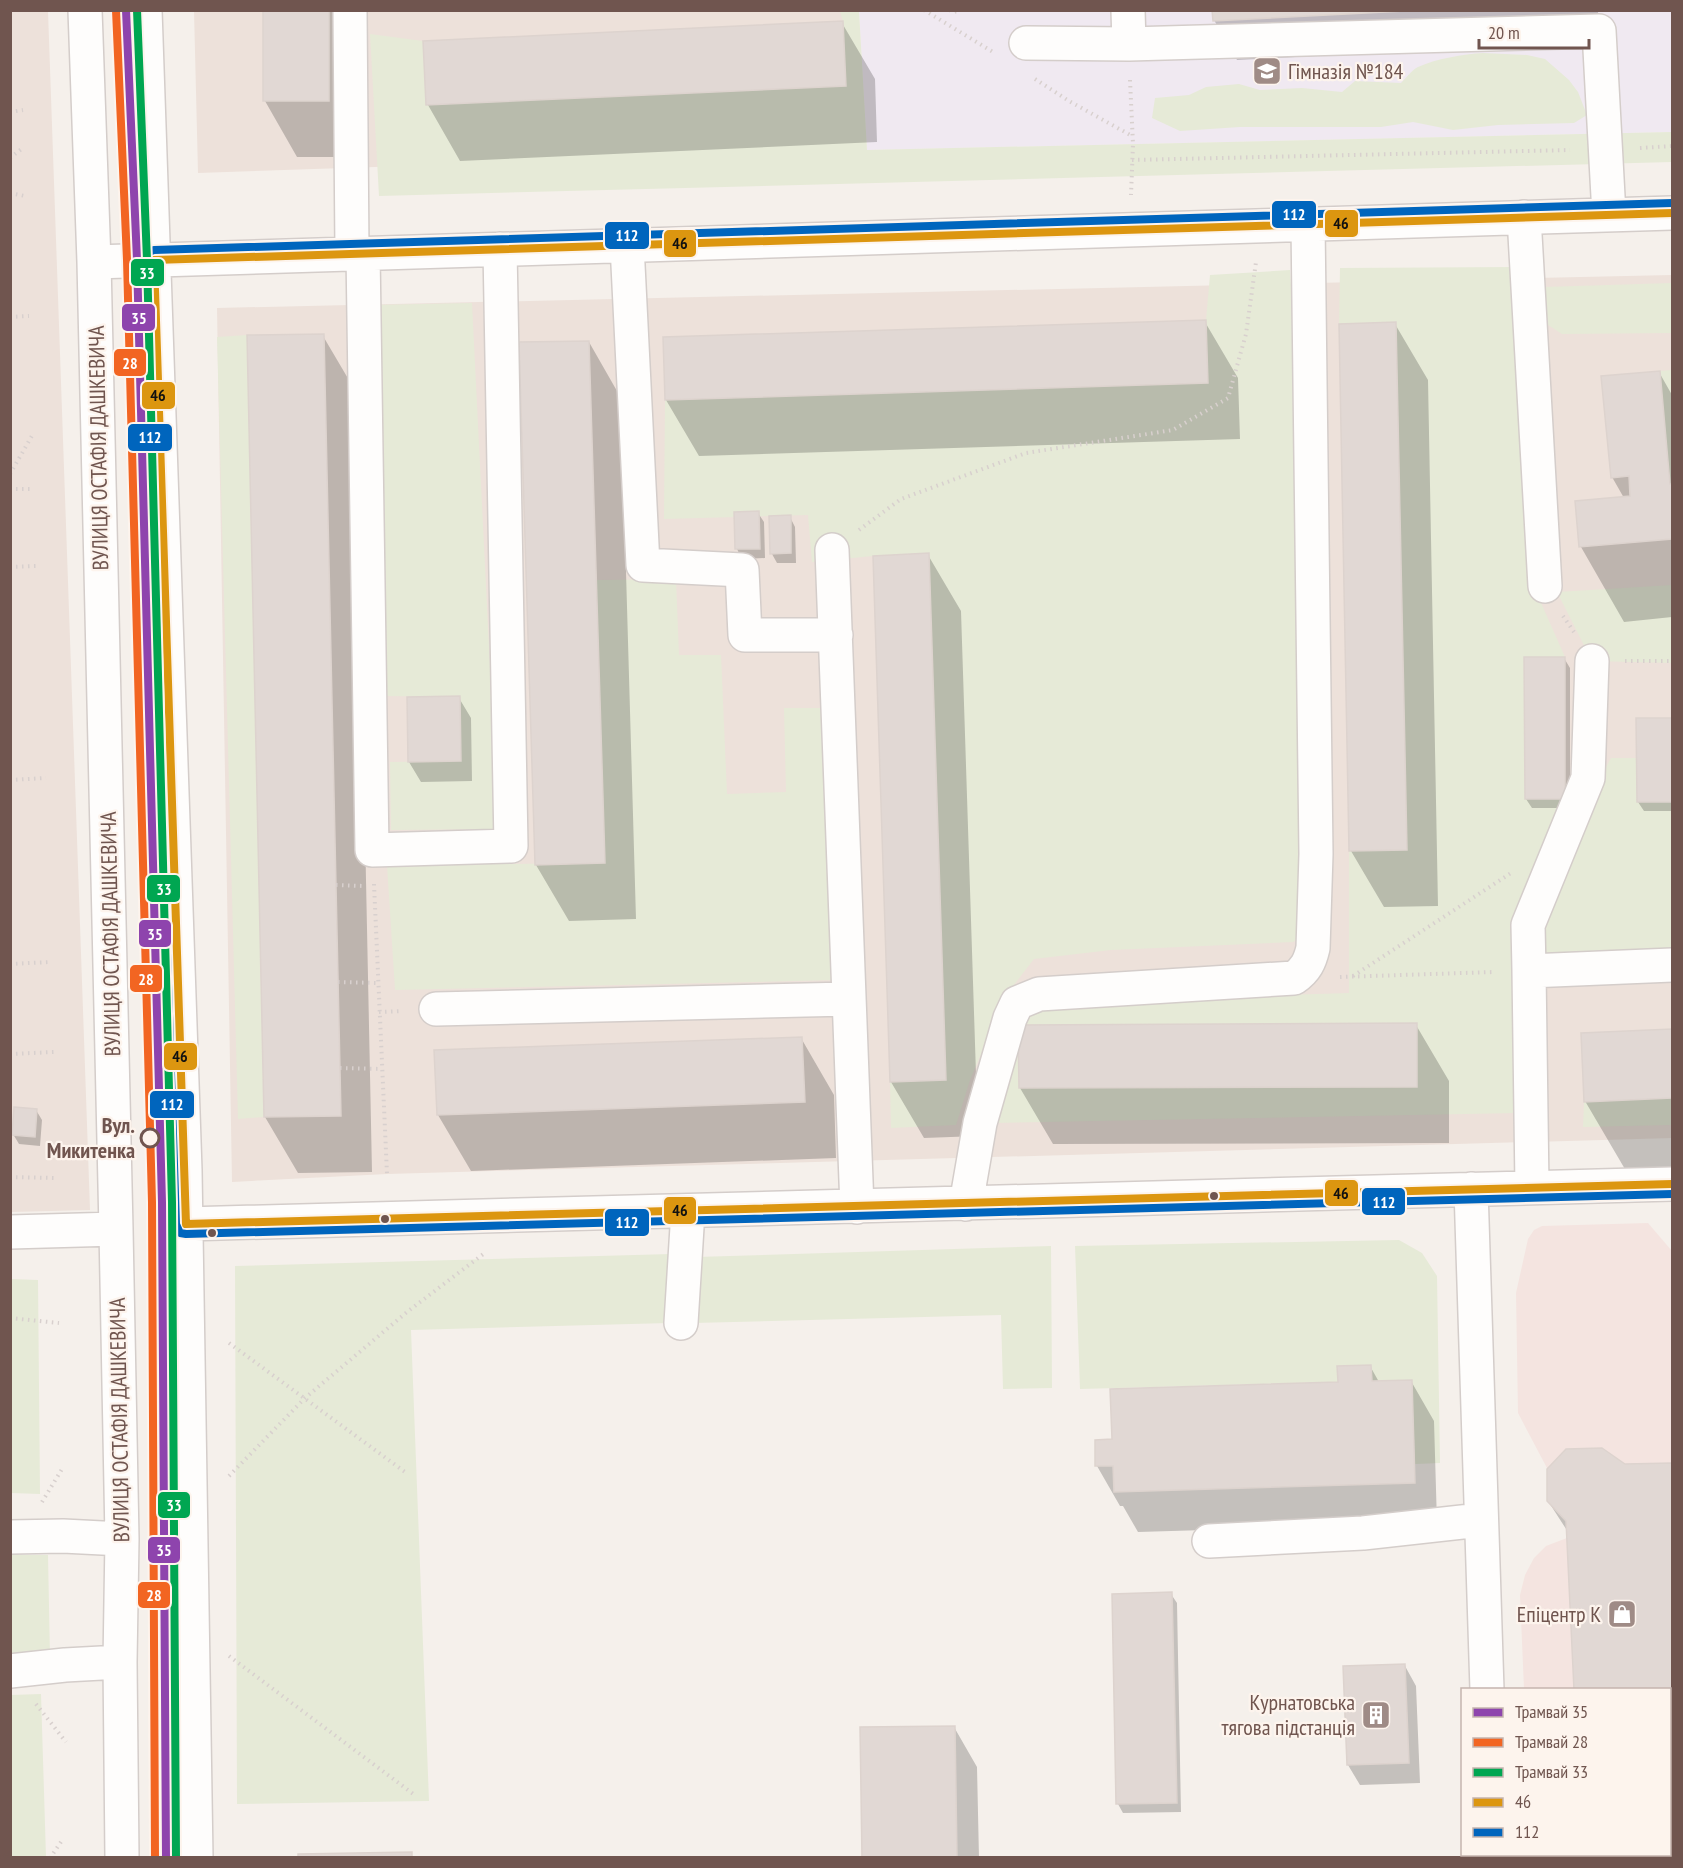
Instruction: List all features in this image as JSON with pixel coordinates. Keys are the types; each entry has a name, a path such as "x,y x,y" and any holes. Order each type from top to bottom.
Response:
{"street":[{"name":"ВУЛИЦЯ ОСТАФІЯ ДАШКЕВИЧА","path":"85,10 94,262 116,1229 122,1539 120,1662 122,1857"},
{"path":"145,10 186,1224 196,1857"},
{"path":"350,10 372,850 510,846 500,249"},
{"path":"1128,10 1129,44"},
{"path":"1026,43 1129,44 1599,32 1609,215"},
{"path":"94,262 1672,213"},
{"path":"1524,217 1545,586"},
{"path":"966,1204 980,1123 1010,1018 1017,1003 1039,994 1294,978 1310,962 1313,948 1316,854 1308,224"},
{"path":"627,245 643,565 742,570 745,635 836,635"},
{"path":"832,550 857,1207"},
{"path":"1532,1187 1528,925 1588,778 1592,661"},
{"path":"1529,971 1672,965"},
{"path":"436,1009 849,999"},
{"path":"186,1224 1672,1184"},
{"path":"1471,1189 1486,1688"},
{"path":"681,1323 688,1211"},
{"path":"10,1233 116,1229"},
{"path":"1209,1541 1363,1533 1480,1520"},
{"path":"10,1537 63,1536 122,1539"},
{"path":"10,1671 120,1662"}],"path":[{"path":"949,10 960,10"},
{"path":"1129,44 1132,229"},
{"path":"10,112 23,110"},
{"path":"1132,160 1672,146"},
{"path":"10,158 24,147"},
{"path":"10,194 25,196"},
{"path":"832,550 901,498 1026,453 1173,430 1228,398 1246,334 1256,262"},
{"path":"10,317 29,316"},
{"path":"10,474 33,434"},
{"path":"10,489 34,489"},
{"path":"10,567 37,566"},
{"path":"1545,586 1592,661 1672,661"},
{"path":"10,780 46,778"},
{"path":"372,850 387,1174"},
{"path":"1353,976 1513,871"},
{"path":"336,885 374,886"},
{"path":"10,964 50,962"},
{"path":"1294,978 1529,971"},
{"path":"338,982 378,983"},
{"path":"10,1054 54,1052"},
{"path":"340,1068 382,1069"},
{"path":"10,1177 56,1178"},
{"path":"229,1476 305,1398 407,1312 488,1251"},
{"path":"10,1318 59,1323"},
{"path":"229,1343 405,1472"},
{"path":"229,1655 416,1796"},
{"path":"31,1699 66,1742"},
{"path":"50,1857 63,1839"}],"shaded area":[{"path":"10,11 48,11 90,1210 11,1212"},
{"path":"194,11 859,11 733,155 198,173"},
{"name":"Гімназія №184","path":"859,11 1672,11 1672,132 867,150"},
{"path":"1672,275 1672,1138 387,1174 232,1182 217,308"},
{"path":"1648,1223 1672,1251 1672,1857 1531,1857 1671,1856 1671,1688 1524,1688 1520,1595 1525,1575 1534,1558 1546,1546 1567,1538 1566,1521 1547,1501 1547,1468 1518,1413 1516,1293 1528,1239 1534,1230 1542,1226"}],"green space":[{"path":"840,11 859,11 867,150 1672,132 1672,162 379,196 370,34 423,41 427,105 845,86 843,22"},
{"path":"1483,53 1527,55 1545,59 1569,80 1578,92 1587,115 1574,123 1498,125 1453,130 1413,122 1381,127 1240,127 1180,131 1152,118 1155,98 1189,95 1206,87 1239,84 1260,90 1302,88 1342,92 1355,81 1401,83 1414,70 1425,64 1450,57"},
{"path":"1514,267 1534,587 1565,657 1524,657 1525,799 1565,799 1513,960 1518,1113 993,1123 1018,1025 1053,1002 1349,993 1349,851 1406,850 1396,322 1339,324 1340,268","holes":["1417,1024 1417,1087 1018,1081 1018,1026"]},
{"path":"1290,270 1293,318 1305,935 1293,942 1111,950 1034,959 1007,994 970,1080 956,1125 891,1128 890,1082 946,1080 929,554 873,556 812,562 808,515 664,519 665,400 1208,383 1206,320 1210,275"},
{"path":"1672,283 1672,333 1562,334 1545,323 1544,287"},
{"path":"472,303 498,829 391,830 390,762 461,761 460,697 385,696 373,305"},
{"path":"247,335 264,1117 238,1119 217,337"},
{"path":"1672,370 1672,484 1670,484 1660,371"},
{"path":"676,579 679,655 721,655 727,794 786,792 784,708 830,708 836,980 395,990 387,865 604,863 596,580"},
{"path":"1672,585 1672,663 1592,661 1557,592"},
{"path":"1611,758 1637,758 1637,802 1672,802 1672,953 1546,961 1544,925 1581,812"},
{"path":"1672,1098 1672,1125 1583,1127 1584,1102"},
{"path":"1399,1240 1422,1253 1437,1276 1440,1463 1415,1464 1412,1380 1372,1381 1371,1365 1337,1366 1338,1382 1080,1389 1075,1246"},
{"path":"1051,1246 1052,1388 1003,1389 1001,1315 693,1323 696,1257"},
{"path":"671,1254 669,1323 411,1330 429,1801 237,1804 235,1266"},
{"path":"11,1279 38,1280 40,1494 11,1493"},
{"path":"10,1555 48,1555 50,1657 11,1658"},
{"path":"41,1694 46,1857 11,1857 11,1695"}],"building":[{"path":"263,10 329,10 329,101 263,101"},
{"path":"1212,10 1424,10 1213,21"},
{"path":"843,21 846,86 426,105 423,41"},
{"path":"1206,320 1208,383 665,400 663,337"},
{"path":"1396,322 1407,850 1349,851 1339,324"},
{"path":"324,334 341,1116 264,1117 247,335"},
{"path":"589,341 605,863 535,865 519,342"},
{"path":"1660,371 1670,484 1672,484 1672,539 1579,547 1575,501 1630,496 1629,476 1611,478 1601,376"},
{"path":"759,511 760,549 735,549 734,512"},
{"path":"791,515 791,553 770,554 769,516"},
{"path":"929,553 946,1080 890,1082 873,556"},
{"path":"1524,657 1565,657 1565,799 1525,799"},
{"path":"460,696 461,761 408,762 407,697"},
{"path":"1636,718 1672,718 1672,802 1637,802"},
{"path":"1417,1023 1417,1087 1019,1088 1018,1025"},
{"path":"1672,1029 1672,1098 1584,1102 1581,1033"},
{"path":"802,1037 805,1102 437,1115 434,1050"},
{"path":"14,1107 37,1109 35,1137 12,1135"},
{"path":"1371,1365 1372,1381 1412,1380 1415,1483 1114,1492 1113,1466 1095,1466 1095,1440 1112,1439 1110,1389 1338,1382 1337,1366"},
{"name":"Епіцентр К","path":"1602,1448 1625,1464 1672,1463 1672,1858 1581,1858 1581,1856 1671,1856 1671,1688 1574,1688 1566,1521 1547,1501 1547,1469 1566,1449"},
{"path":"1172,1592 1177,1803 1116,1804 1112,1594"},
{"name":"Курнатовська тягова пiдстанцiя","path":"1405,1664 1409,1763 1347,1765 1343,1666"},
{"path":"955,1726 957,1858 862,1858 860,1727"},
{"path":"412,1852 412,1858 298,1858 298,1854"}],"tram line":[{"name":"28","path":"116,10 127,260 152,1202 155,1858"},
{"name":"35","path":"126,10 137,260 162,1202 166,1858"},
{"name":"33","path":"137,10 147,260 172,1202 176,1858"}],"transit line":[{"name":"112","path":"1672,203 154,250 146,253 144,260 176,1224 180,1233 1672,1194"},
{"name":"46","path":"1672,213 154,260 186,1224 1672,1184"}],"place":[{"name":"Гімназія №184","path":"1267,71"},
{"name":"Вул. Микитенка","path":"150,1138"},
{"name":"Епіцентр К","path":"1622,1614"},
{"name":"Курнатовська тягова пiдстанцiя","path":"1376,1715"}]}
